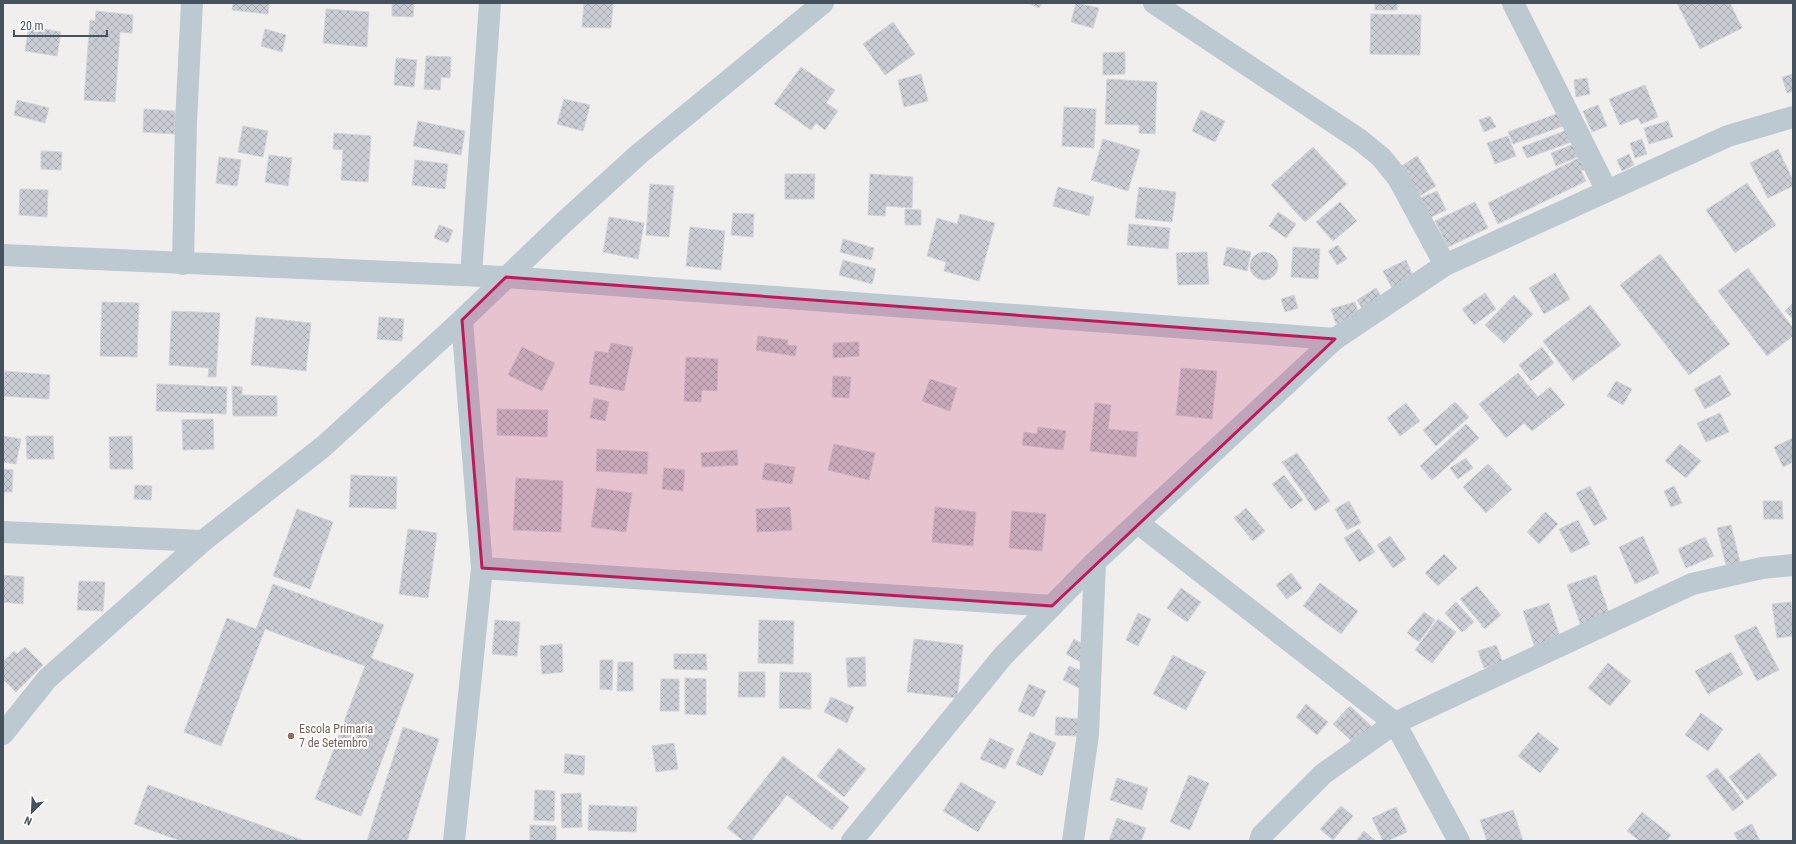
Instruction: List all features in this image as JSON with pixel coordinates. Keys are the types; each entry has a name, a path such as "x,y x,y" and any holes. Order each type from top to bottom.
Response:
{"street":[{"path":"183,264 186,122 192,3"},
{"path":"471,275 490,3"},
{"path":"3,734 47,679 203,541 324,446 462,320 562,224 639,154 823,3"},
{"path":"1154,3 1360,140 1381,158 1398,178 1445,265"},
{"path":"1512,3 1607,191"},
{"path":"852,841 1003,656 1095,562 1335,340 1445,265 1728,136 1793,117"},
{"path":"3,255 506,277 1335,340"},
{"path":"454,841 482,568 462,320"},
{"path":"1138,523 1395,723 1459,841"},
{"path":"3,532 203,541"},
{"path":"1072,841 1088,734 1095,562"},
{"path":"1260,841 1262,835 1323,774 1395,723 1692,584 1762,568 1793,565"},
{"path":"482,568 1052,606"}],"highlighted area":[{"path":"506,277 1335,339 1052,606 482,568 462,320"}],"building":[{"path":"233,3 269,3 268,14 232,10"},
{"path":"392,3 414,3 413,17 392,16"},
{"path":"584,3 613,3 611,28 582,27"},
{"path":"1028,3 1042,3 1039,8"},
{"path":"1076,3 1099,8 1093,28 1071,22"},
{"path":"1375,3 1397,3 1397,10 1375,10"},
{"path":"1677,3 1730,3 1742,28 1700,49"},
{"path":"326,9 369,12 367,47 323,43"},
{"path":"96,11 133,15 132,33 120,32 115,102 84,100 90,20 95,21"},
{"path":"1371,14 1421,15 1420,55 1370,54"},
{"path":"893,22 915,54 885,75 863,44"},
{"path":"29,26 61,32 57,56 25,51"},
{"path":"265,29 286,35 282,52 261,46"},
{"path":"1125,52 1125,74 1103,75 1103,53"},
{"path":"426,56 451,57 450,78 441,77 440,90 424,89"},
{"path":"396,58 417,60 414,87 394,85"},
{"path":"801,67 835,90 826,103 838,111 825,130 816,123 811,130 774,104"},
{"path":"921,74 928,101 904,107 898,80"},
{"path":"1793,74 1793,91 1787,93 1782,77"},
{"path":"1587,78 1590,94 1576,97 1574,80"},
{"path":"1107,79 1157,82 1155,134 1139,133 1139,125 1105,124"},
{"path":"1645,85 1658,117 1641,124 1638,118 1620,125 1609,99"},
{"path":"564,99 590,105 583,131 557,124"},
{"path":"17,100 49,108 45,123 14,115"},
{"path":"1598,105 1607,126 1592,132 1583,111"},
{"path":"1064,107 1096,109 1094,148 1062,146"},
{"path":"144,109 175,111 175,134 143,132"},
{"path":"1201,110 1225,121 1215,142 1192,131"},
{"path":"1564,111 1569,124 1513,144 1508,132"},
{"path":"1490,116 1496,127 1484,132 1479,120"},
{"path":"418,121 465,131 461,155 413,146"},
{"path":"1668,121 1673,137 1649,144 1644,128"},
{"path":"243,126 268,131 263,157 238,152"},
{"path":"1570,129 1574,141 1527,158 1522,147"},
{"path":"334,133 371,136 368,182 341,180 343,150 333,149"},
{"path":"1508,136 1516,156 1495,164 1487,143"},
{"path":"1103,139 1140,150 1128,191 1091,180"},
{"path":"1642,139 1647,154 1635,158 1630,143"},
{"path":"1577,143 1582,155 1556,166 1551,153"},
{"path":"1313,147 1347,184 1305,222 1271,185"},
{"path":"1778,149 1793,180 1793,186 1768,198 1750,163"},
{"path":"41,151 62,152 61,170 41,169"},
{"path":"1629,154 1634,165 1622,171 1617,160"},
{"path":"269,155 292,158 288,186 265,182"},
{"path":"1417,156 1436,186 1418,197 1400,167"},
{"path":"1583,156 1589,167 1581,171 1586,181 1498,224 1488,203"},
{"path":"219,157 241,160 237,186 216,183"},
{"path":"415,160 448,164 445,189 412,185"},
{"path":"785,174 815,174 814,199 785,199"},
{"path":"870,174 913,177 912,208 886,206 885,216 868,215"},
{"path":"1747,183 1776,225 1735,253 1706,210"},
{"path":"650,184 674,186 669,237 646,235"},
{"path":"1058,187 1094,197 1089,216 1053,206"},
{"path":"1139,187 1176,192 1172,222 1135,218"},
{"path":"20,189 48,190 47,217 19,215"},
{"path":"1437,191 1446,210 1427,219 1418,199"},
{"path":"1340,202 1357,221 1333,241 1316,222"},
{"path":"1475,202 1488,228 1448,247 1435,221"},
{"path":"905,209 921,210 921,225 905,225"},
{"path":"1278,212 1296,224 1286,238 1269,226"},
{"path":"733,213 754,214 753,237 731,235"},
{"path":"960,214 995,223 979,281 944,271 946,262 927,256 937,218 957,224"},
{"path":"609,217 644,223 638,259 603,252"},
{"path":"1129,224 1170,228 1168,249 1127,245"},
{"path":"439,225 453,230 448,243 434,238"},
{"path":"690,227 725,231 721,270 686,266"},
{"path":"843,239 874,248 871,260 840,252"},
{"path":"1338,245 1347,259 1337,265 1328,251"},
{"path":"1227,247 1251,252 1247,271 1223,265"},
{"path":"1293,247 1320,249 1318,279 1291,277"},
{"path":"1207,252 1209,284 1178,285 1176,253"},
{"path":"1264,252 1274,256 1278,266 1274,276 1264,280 1254,276 1250,266 1254,256"},
{"path":"1660,254 1730,344 1689,375 1620,285"},
{"path":"843,260 876,269 872,284 839,275"},
{"path":"1406,260 1414,278 1392,288 1383,271"},
{"path":"1748,268 1793,328 1793,336 1767,356 1718,291"},
{"path":"1555,273 1570,299 1544,314 1529,288"},
{"path":"1376,288 1384,301 1365,313 1357,300"},
{"path":"1485,293 1496,309 1474,325 1462,309"},
{"path":"1294,295 1298,308 1285,312 1281,299"},
{"path":"1514,295 1533,314 1504,343 1485,325"},
{"path":"102,302 139,303 137,357 100,356"},
{"path":"1355,302 1359,316 1336,324 1331,309"},
{"path":"1793,303 1793,319 1785,311"},
{"path":"1590,305 1621,345 1573,381 1543,341"},
{"path":"172,311 220,313 216,377 208,377 209,368 169,365"},
{"path":"256,317 311,323 306,371 251,365"},
{"path":"379,317 404,319 402,341 377,339"},
{"path":"758,336 788,340 787,345 797,346 795,356 756,350"},
{"path":"859,342 859,356 833,358 833,343"},
{"path":"611,343 633,347 624,391 589,384 595,351 608,353"},
{"path":"522,347 555,363 542,391 508,375"},
{"path":"1542,347 1554,363 1531,381 1519,365"},
{"path":"686,357 718,359 717,391 702,390 701,402 684,401"},
{"path":"1181,368 1217,371 1212,419 1176,415"},
{"path":"5,371 50,375 49,399 3,396"},
{"path":"1518,373 1538,397 1550,387 1565,405 1532,431 1524,423 1506,438 1479,404"},
{"path":"1720,375 1731,395 1705,409 1694,389"},
{"path":"833,376 851,377 849,398 832,397"},
{"path":"930,379 957,388 950,411 922,401"},
{"path":"1616,381 1632,389 1623,405 1607,396"},
{"path":"157,384 227,387 226,414 156,411"},
{"path":"232,386 242,387 242,395 277,396 277,416 233,416"},
{"path":"594,398 609,402 605,421 590,418"},
{"path":"1455,402 1469,417 1436,446 1423,430"},
{"path":"1095,403 1111,405 1108,429 1138,432 1136,457 1090,451"},
{"path":"1406,403 1420,421 1400,436 1387,418"},
{"path":"497,409 548,410 547,437 497,435"},
{"path":"1720,413 1729,432 1706,442 1697,423"},
{"path":"213,419 214,449 183,450 182,420"},
{"path":"1466,424 1479,438 1432,480 1420,466"},
{"path":"1038,427 1066,431 1063,450 1022,445 1024,432 1037,434"},
{"path":"3,436 21,439 16,464 3,462"},
{"path":"26,436 53,436 54,459 27,459"},
{"path":"132,436 133,469 110,469 109,437"},
{"path":"1793,438 1793,462 1783,467 1774,447"},
{"path":"834,444 875,453 869,480 828,470"},
{"path":"1680,444 1701,461 1686,478 1665,461"},
{"path":"597,449 648,452 647,474 596,471"},
{"path":"737,450 738,465 702,467 701,453"},
{"path":"1297,453 1330,501 1315,511 1282,462"},
{"path":"1466,458 1473,468 1458,479 1450,468"},
{"path":"765,463 795,467 792,484 762,479"},
{"path":"1488,464 1512,489 1486,513 1463,487"},
{"path":"664,468 685,470 683,491 662,489"},
{"path":"3,469 13,470 12,492 4,492 3,505"},
{"path":"351,475 397,477 396,509 349,507"},
{"path":"1284,475 1303,500 1291,509 1272,484"},
{"path":"516,478 563,481 561,532 513,530"},
{"path":"135,485 152,486 151,500 134,499"},
{"path":"1590,486 1607,519 1594,526 1576,493"},
{"path":"1674,486 1682,503 1671,507 1664,491"},
{"path":"597,488 632,493 626,532 591,527"},
{"path":"1349,501 1361,523 1347,530 1335,509"},
{"path":"1763,501 1782,501 1783,519 1764,519"},
{"path":"790,507 792,530 757,532 756,509"},
{"path":"935,507 976,512 973,546 932,542"},
{"path":"1246,508 1265,531 1253,541 1234,518"},
{"path":"297,509 333,522 310,589 273,576"},
{"path":"1012,511 1046,514 1042,551 1009,548"},
{"path":"1545,512 1558,524 1539,544 1527,532"},
{"path":"1578,520 1590,544 1571,553 1559,529"},
{"path":"1731,525 1741,566 1727,569 1717,528"},
{"path":"408,529 437,533 428,598 399,594"},
{"path":"1359,529 1375,552 1359,562 1344,538"},
{"path":"1390,536 1406,559 1393,568 1377,545"},
{"path":"1643,536 1659,573 1635,584 1619,547"},
{"path":"1705,537 1714,556 1686,568 1678,549"},
{"path":"1444,554 1457,568 1438,586 1425,573"},
{"path":"1291,573 1302,588 1287,599 1276,585"},
{"path":"3,575 24,577 23,604 3,602"},
{"path":"1596,575 1610,616 1581,626 1567,585"},
{"path":"79,581 105,582 103,611 77,610"},
{"path":"1320,583 1358,611 1341,634 1303,606"},
{"path":"273,584 384,625 371,658 414,674 361,816 315,799 365,666 265,629 221,746 184,732 227,618 256,629"},
{"path":"1477,586 1501,615 1485,629 1460,599"},
{"path":"1181,588 1201,602 1187,622 1167,608"},
{"path":"1456,602 1474,622 1462,632 1445,613"},
{"path":"1791,602 1793,636 1777,638 1772,604"},
{"path":"1549,603 1562,643 1536,651 1523,611"},
{"path":"1424,612 1435,620 1419,642 1407,633"},
{"path":"1138,613 1151,619 1138,646 1126,640"},
{"path":"1438,619 1456,632 1432,663 1415,650"},
{"path":"495,620 520,622 517,656 492,654"},
{"path":"759,620 794,621 793,664 758,663"},
{"path":"1756,626 1779,670 1757,681 1734,636"},
{"path":"914,639 963,645 957,698 907,692"},
{"path":"1074,639 1088,647 1080,662 1066,654"},
{"path":"562,644 563,672 542,674 540,646"},
{"path":"1496,645 1503,662 1484,668 1478,651"},
{"path":"25,647 43,665 16,692 3,679 3,662 14,651 17,654"},
{"path":"1731,652 1743,674 1708,694 1695,671"},
{"path":"674,654 706,654 707,670 674,669"},
{"path":"1173,655 1206,672 1186,710 1153,694"},
{"path":"865,657 866,686 848,687 846,658"},
{"path":"600,660 613,660 612,690 600,689"},
{"path":"618,662 633,662 633,691 617,691"},
{"path":"1608,663 1631,681 1610,706 1588,688"},
{"path":"1069,666 1088,674 1081,689 1063,680"},
{"path":"739,672 765,672 765,697 738,697"},
{"path":"780,672 811,673 811,709 779,708"},
{"path":"685,678 706,679 706,715 685,714"},
{"path":"661,679 679,679 679,711 660,711"},
{"path":"1029,684 1046,691 1034,717 1018,711"},
{"path":"831,697 854,707 847,723 824,712"},
{"path":"1306,704 1328,722 1317,735 1296,717"},
{"path":"1350,706 1373,728 1356,745 1333,724"},
{"path":"1701,713 1723,729 1708,751 1685,735"},
{"path":"1056,717 1079,719 1077,736 1055,735"},
{"path":"403,727 439,739 407,841 367,841"},
{"path":"1030,732 1056,743 1042,776 1016,764"},
{"path":"1538,732 1559,749 1540,773 1518,756"},
{"path":"990,738 1014,749 1005,769 980,759"},
{"path":"674,743 678,769 656,772 652,746"},
{"path":"839,748 866,769 844,797 817,776"},
{"path":"1759,753 1777,775 1747,800 1729,777"},
{"path":"565,754 585,756 584,775 564,773"},
{"path":"783,756 849,807 832,830 787,795 751,841 744,841 727,828"},
{"path":"1717,768 1744,802 1733,811 1706,776"},
{"path":"1189,775 1209,783 1190,830 1170,822"},
{"path":"1117,778 1148,788 1142,810 1110,800"},
{"path":"961,782 996,802 978,832 943,811"},
{"path":"148,785 305,841 181,841 134,824"},
{"path":"535,790 555,791 554,821 534,820"},
{"path":"581,793 582,827 562,828 561,794"},
{"path":"589,805 637,807 636,832 588,830"},
{"path":"1341,806 1353,816 1333,840 1320,829"},
{"path":"1396,807 1407,832 1387,841 1383,841 1372,818"},
{"path":"1513,810 1523,841 1487,841 1480,820"},
{"path":"1642,812 1671,835 1666,841 1640,841 1627,831"},
{"path":"1117,818 1146,828 1141,841 1109,841"},
{"path":"1752,824 1760,841 1738,841 1734,833"},
{"path":"530,825 556,826 556,841 530,841"},
{"path":"1364,831 1376,841 1356,841"}],"place":[{"name":"Escola Primaria 7 de Setembro","path":"291,736"}]}
